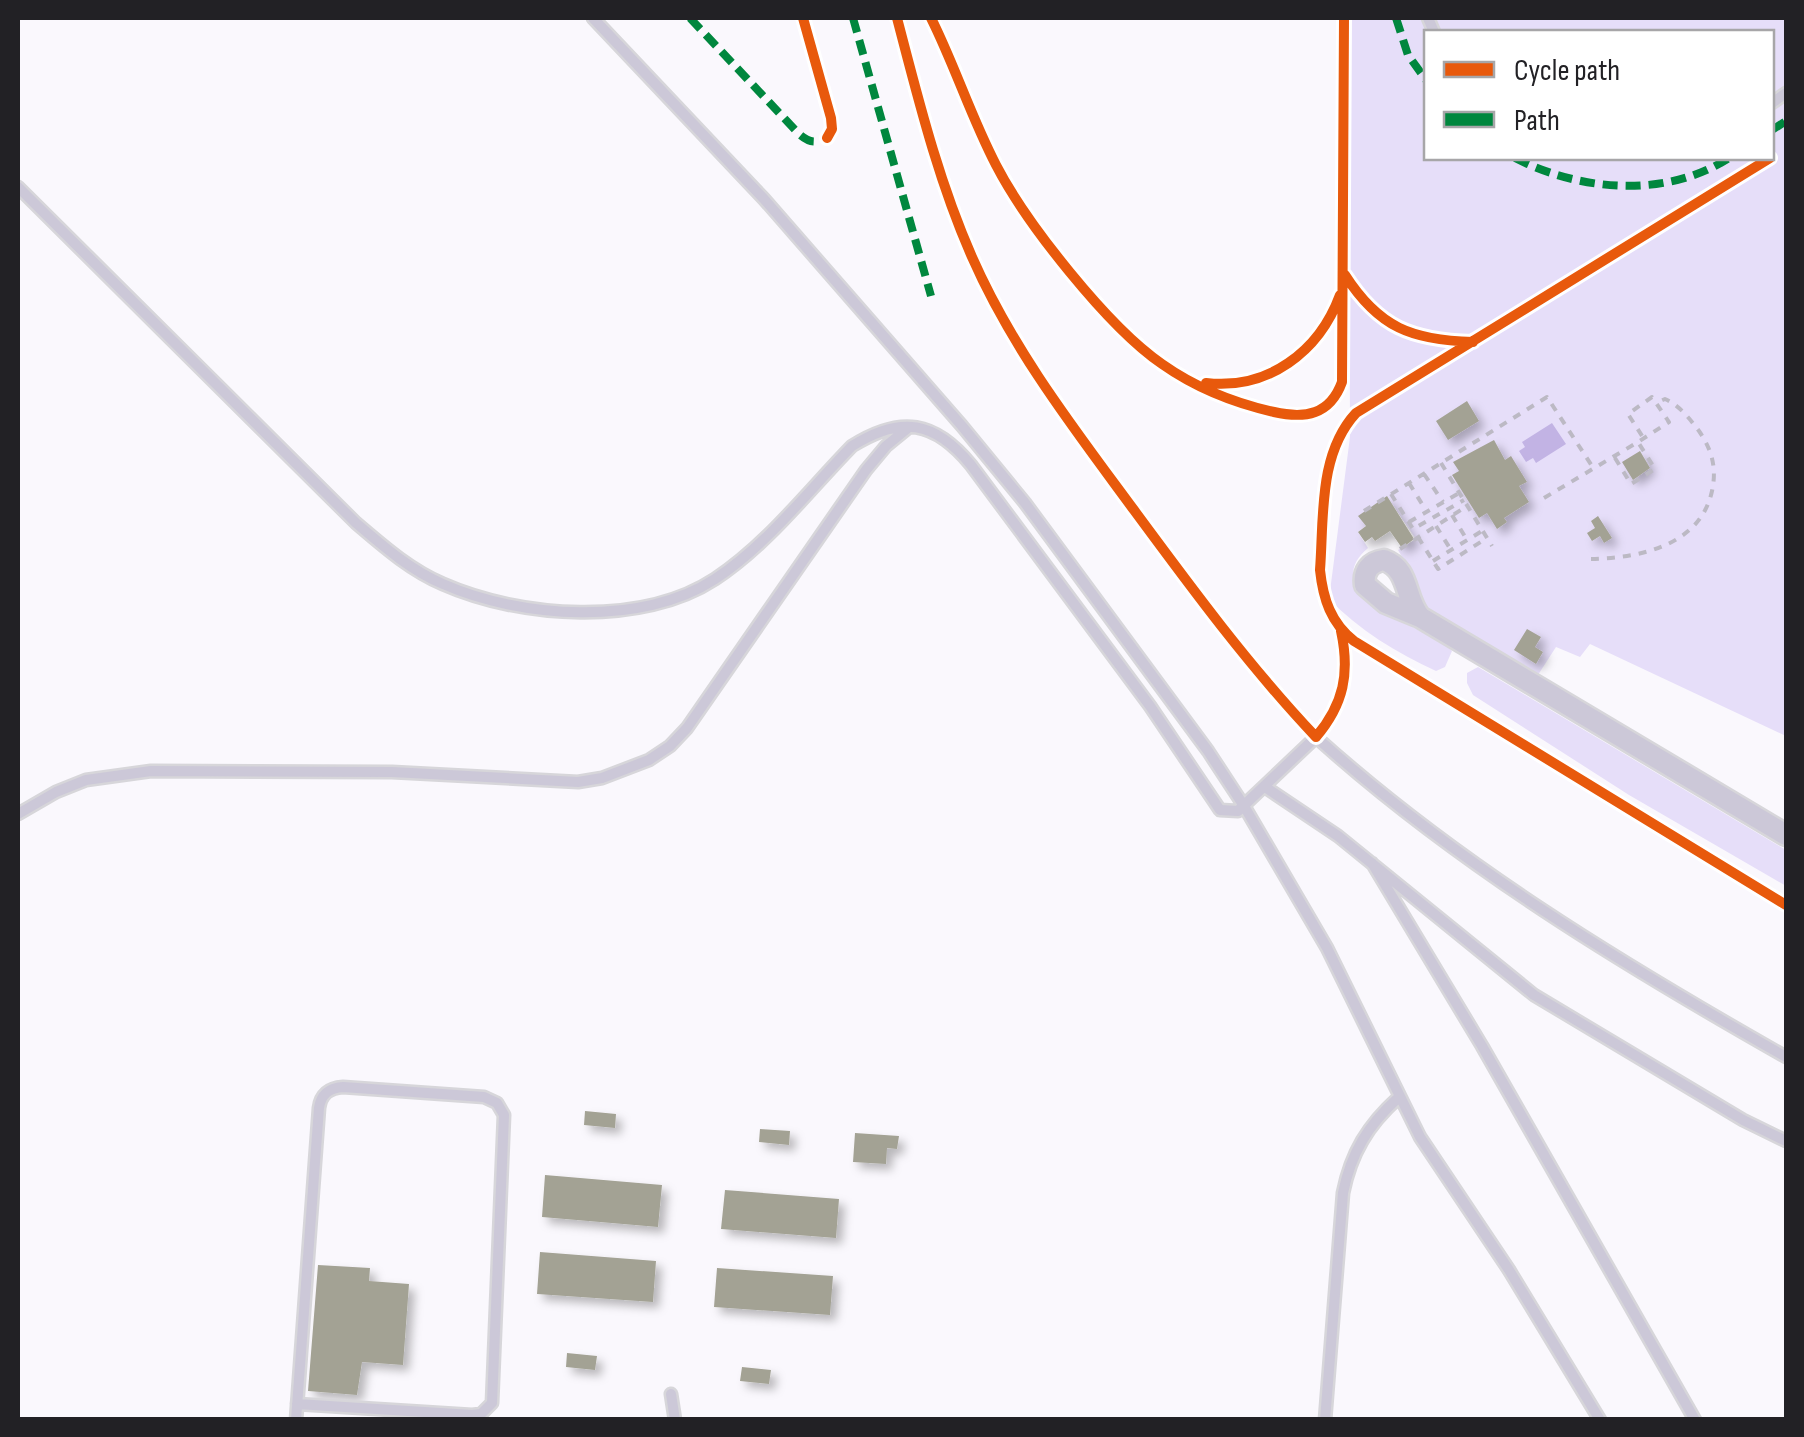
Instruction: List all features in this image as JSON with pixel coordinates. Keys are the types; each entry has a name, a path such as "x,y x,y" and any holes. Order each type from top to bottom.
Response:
{"street":[{"path":"1420,617 1409,600 1400,570 1384,560 1374,563 1366,571 1367,588 1396,609 1420,617 1786,835"}],"lane":[{"path":"594,18 787,224 962,426 1036,518 1244,806 1327,948 1398,1098 1428,1150 1546,1328 1600,1420"},
{"path":"18,187 382,546 440,583 490,601 540,610 626,609 686,594 739,561 852,446 889,428 910,426 946,438 971,465 1150,706 1220,810 1229,812 1244,806 1316,737 1406,812 1543,910 1663,988 1786,1057"},
{"path":"18,814 86,780 151,771 392,772 578,782 626,771 670,746 687,728 866,470 910,426"},
{"path":"1265,786 1372,863 1534,995 1743,1120 1786,1141"},
{"path":"1372,863 1482,1046 1695,1420"},
{"path":"296,1420 323,1095 343,1086 484,1097 497,1102 504,1115 492,1404 472,1415 298,1404"},
{"path":"1325,1420 1348,1170 1368,1129 1398,1098"},
{"path":"671,1394 674,1420"}],"path":[{"path":"1364,511 1547,396 1594,469"},
{"path":"1544,498 1594,469 1614,456 1641,440 1669,422 1652,398 1628,414 1641,440 1655,469 1631,484 1614,456"},
{"path":"1591,559 1628,556 1675,540 1697,523 1709,501 1714,466 1704,439 1674,403 1656,402"},
{"path":"1441,463 1492,546"},
{"path":"1424,474 1443,502"},
{"path":"1409,483 1427,512"},
{"path":"1409,522 1459,492"},
{"path":"1391,494 1413,530 1465,503"},
{"path":"1384,560 1465,503"},
{"path":"1452,515 1467,540"},
{"path":"1436,526 1451,550"},
{"path":"1433,561 1482,531"},
{"path":"1418,537 1438,569 1487,538"}],"shaded area":[{"path":"1349,18 1786,18 1786,736 1590,644 1580,657 1556,647 1536,678 1425,609 1411,589 1409,569 1398,550 1416,539 1387,497 1359,516 1366,526 1358,532 1368,548 1354,566 1355,589 1390,615 1446,645 1452,651 1445,667 1436,671 1407,657 1353,621 1329,599 1350,437"},
{"path":"1552,423 1566,444 1536,463 1533,458 1526,462 1519,451 1525,447 1522,442"},
{"path":"1478,667 1786,850 1786,886 1629,795 1473,695 1467,673"}],"building":[{"path":"1467,401 1479,421 1448,440 1436,421"},
{"path":"1494,440 1505,460 1511,456 1527,482 1519,486 1529,502 1504,518 1507,522 1497,529 1487,513 1479,518 1452,475 1459,471 1453,462"},
{"path":"1640,451 1650,468 1633,480 1622,462"},
{"path":"1387,496 1414,539 1402,548 1390,531 1375,541 1372,537 1365,542 1358,532 1366,526 1358,516"},
{"path":"1598,516 1612,538 1604,543 1600,536 1592,541 1587,533 1595,528 1591,521"},
{"path":"1527,629 1541,637 1535,647 1543,652 1536,664 1514,650"},
{"path":"585,1111 616,1114 615,1128 584,1125"},
{"path":"760,1129 790,1131 789,1145 759,1142"},
{"path":"855,1133 899,1136 897,1149 887,1148 886,1164 853,1162"},
{"path":"545,1175 662,1185 658,1227 542,1217"},
{"path":"725,1190 839,1199 836,1238 721,1229"},
{"path":"540,1252 656,1261 653,1302 537,1294"},
{"path":"318,1265 370,1268 369,1281 409,1284 403,1365 362,1362 357,1395 308,1391"},
{"path":"717,1268 833,1276 830,1315 714,1307"},
{"path":"567,1353 597,1356 595,1370 566,1367"},
{"path":"742,1367 771,1370 769,1384 740,1381"}],"marked path":[{"path":"690,18 798,133 811,141 827,138"},
{"path":"853,18 931,296"},
{"path":"1396,18 1408,55 1424,77"},
{"path":"1774,129 1786,121"},
{"path":"1520,160 1567,178 1622,186 1678,180 1725,160"}],"cycle path":[{"path":"803,18 831,118 832,129 827,138"},
{"path":"897,18 949,198 972,257 1005,323 1065,416 1175,566 1316,737 1339,700 1345,661 1341,631"},
{"path":"931,18 987,147 1010,189 1047,244 1094,300 1141,347 1188,380 1244,404 1296,415 1323,408 1342,382 1344,18"},
{"path":"1767,160 1356,413 1344,429 1329,467 1320,570 1330,610 1354,641 1786,905"},
{"path":"1345,275 1371,308 1399,328 1432,338 1473,342"},
{"path":"1206,383 1250,380 1288,363 1319,334 1340,295"}]}
